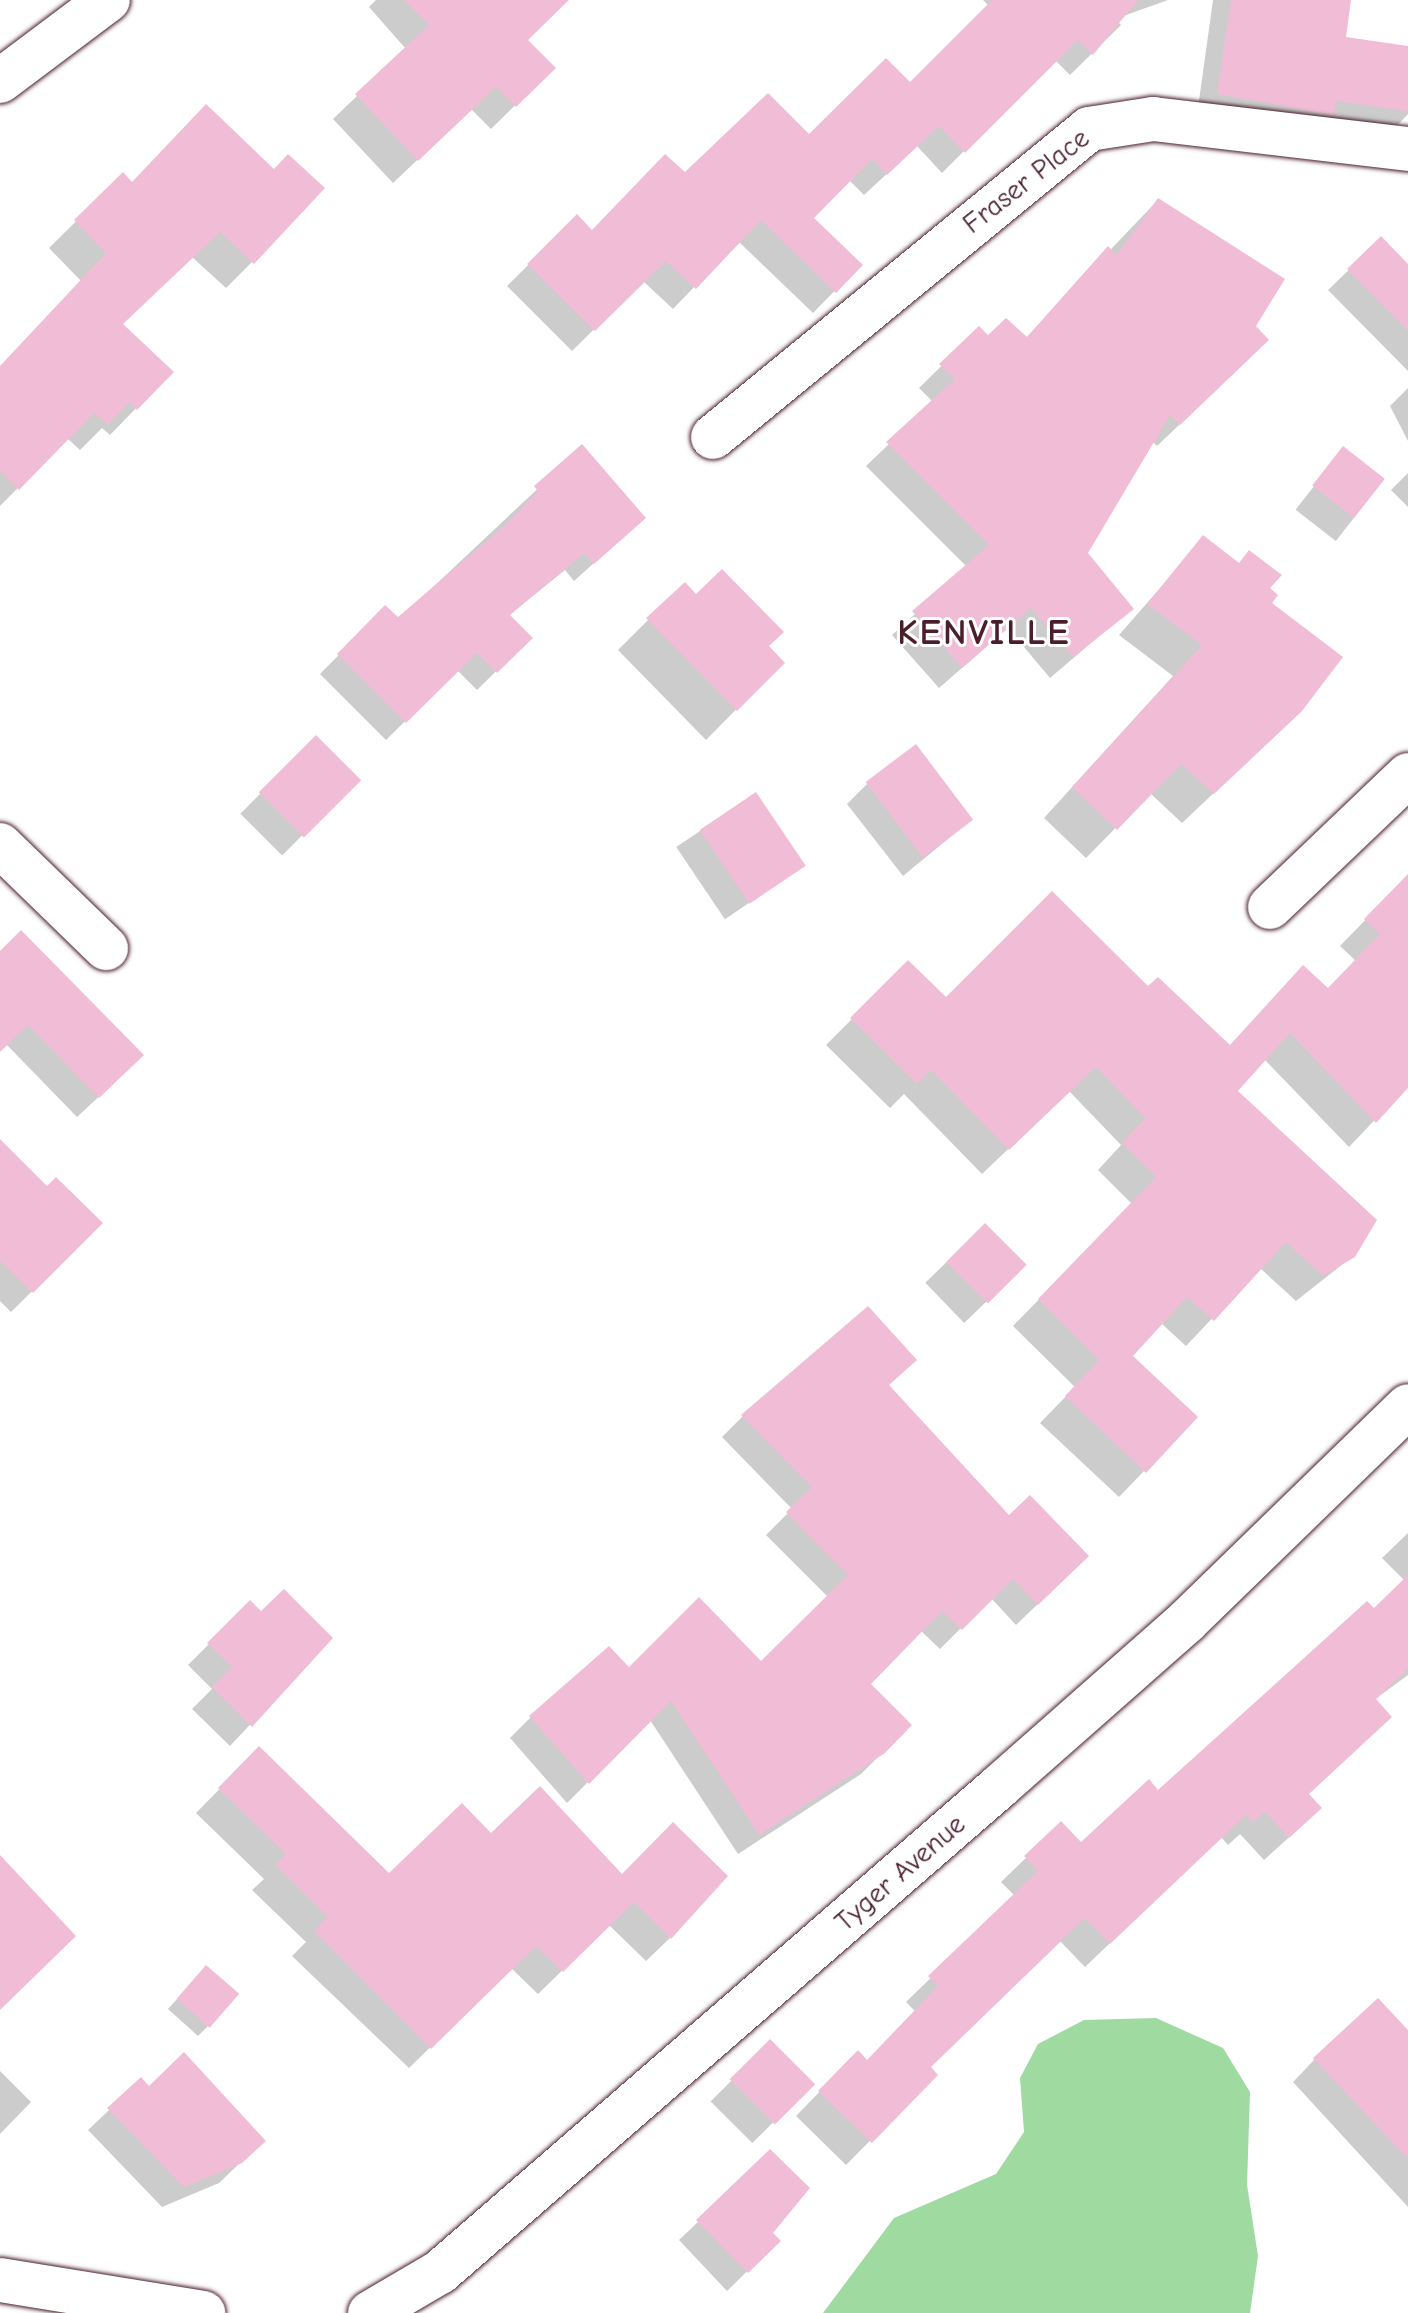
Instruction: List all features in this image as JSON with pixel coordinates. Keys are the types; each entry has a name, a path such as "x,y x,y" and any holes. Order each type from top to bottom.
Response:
{"street":[{"path":"0,81 108,0"},
{"name":"Fraser Place","path":"713,437 1089,129 1153,119 1408,149"},
{"path":"1270,907 1408,775"},
{"path":"0,845 106,948"},
{"name":"Tyger Avenue","path":"370,2313 440,2272 1000,1786 1187,1621 1408,1406"},
{"path":"0,2280 203,2313"}],"green space":[{"path":"1156,2018 1223,2048 1250,2092 1247,2185 1258,2256 1250,2313 823,2313 894,2218 996,2174 1024,2132 1020,2078 1038,2044 1084,2020"}],"building":[{"path":"404,0 569,0 528,40 556,68 516,107 496,87 418,161 355,94 429,25"},
{"path":"992,0 1138,0 1093,55 1078,40 965,153 939,126 887,175 872,159 814,218 863,265 836,293 761,220 696,289 666,261 595,331 527,264 577,214 592,230 665,154 685,172 768,93 809,134 886,58 910,82"},
{"path":"1231,0 1351,0 1346,37 1408,46 1408,111 1336,101 1334,115 1217,94"},
{"path":"206,104 274,169 288,154 325,188 254,264 220,232 123,324 174,372 137,410 129,402 108,425 94,413 19,490 0,471 0,366 106,253 74,220 123,172 132,182"},
{"path":"1158,198 1285,279 1256,326 1269,340 1180,425 1170,415 1088,553 1134,609 1073,657 1031,608 962,668 912,611 989,545 886,442 955,379 939,364 979,326 988,335 1006,318 1027,337 1108,246 1117,255"},
{"path":"1381,236 1408,264 1408,331 1347,269"},
{"path":"582,444 646,518 594,564 584,553 510,615 533,638 497,673 477,653 406,723 337,654 385,605 398,617 504,526 538,491 534,486"},
{"path":"1343,446 1385,479 1354,518 1312,485"},
{"path":"1203,535 1239,563 1249,550 1282,575 1270,588 1278,595 1272,603 1343,657 1302,711 1214,794 1181,764 1117,830 1072,787 1202,645 1147,604"},
{"path":"722,569 784,632 769,646 785,663 737,711 646,618 685,582 696,594"},
{"path":"316,735 361,780 304,838 259,792"},
{"path":"916,744 973,820 923,858 866,782"},
{"path":"756,792 806,866 749,904 700,830"},
{"path":"1408,874 1408,1088 1376,1123 1290,1033 1238,1091 1377,1220 1355,1257 1323,1276 1286,1242 1214,1321 1187,1297 1133,1356 1198,1417 1146,1473 1065,1396 1099,1360 1038,1299 1156,1177 1122,1143 1145,1118 1096,1067 1009,1150 931,1070 917,1084 850,1018 908,960 946,997 1052,891 1148,986 1158,977 1230,1045 1303,965 1328,988 1380,934 1364,919"},
{"path":"21,930 144,1055 99,1098 28,1025 0,1052 0,951"},
{"path":"0,1139 47,1186 56,1177 103,1223 33,1293 0,1261"},
{"path":"985,1223 1027,1265 988,1304 946,1262"},
{"path":"868,1306 917,1360 889,1385 1009,1515 1030,1495 1089,1556 1038,1605 1013,1579 962,1630 942,1611 871,1684 912,1725 885,1753 759,1835 671,1701 589,1784 529,1716 609,1646 629,1667 699,1597 761,1661 848,1575 786,1512 812,1487 741,1415"},
{"path":"1408,1575 1408,1669 1376,1699 1392,1717 1309,1794 1322,1808 1289,1838 1265,1812 1253,1822 1246,1815 1110,1944 1085,1918 931,2067 938,2075 872,2143 818,2091 858,2050 867,2060 938,1986 928,1976 1038,1871 1024,1856 1061,1821 1081,1842 1149,1779 1158,1790 1367,1601 1374,1608"},
{"path":"284,1589 333,1638 252,1727 212,1687 232,1667 207,1643 250,1600 261,1611"},
{"path":"259,1746 389,1873 462,1803 491,1833 540,1786 622,1874 673,1822 728,1876 671,1939 634,1902 563,1972 536,1946 431,2049 314,1931 328,1917 275,1865 286,1854 218,1788"},
{"path":"0,1855 76,1936 0,2010"},
{"path":"206,1965 239,1994 210,2028 176,1999"},
{"path":"1378,1998 1408,2030 1408,2159 1313,2058"},
{"path":"770,2039 815,2084 775,2125 730,2079"},
{"path":"184,2052 266,2141 242,2163 184,2187 107,2108 141,2077 149,2086"},
{"path":"770,2149 810,2188 773,2233 781,2241 748,2273 696,2220"}],"district":[{"name":"KENVILLE","path":"984,633"}]}
